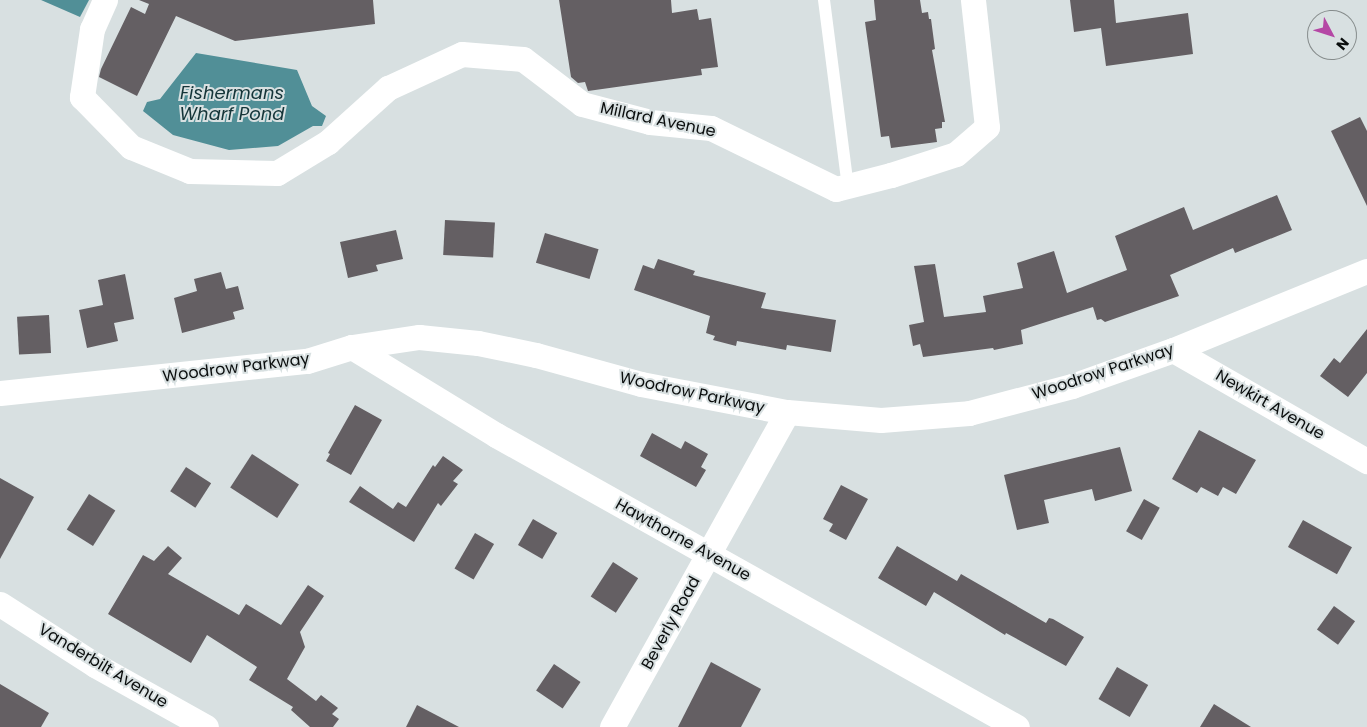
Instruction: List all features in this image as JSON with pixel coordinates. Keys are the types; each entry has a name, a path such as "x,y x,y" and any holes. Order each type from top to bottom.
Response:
{"street":[{"name":"Millard Avenue","path":"105,0 92,29 82,97 131,146 190,170 277,173 328,142 388,88 462,54 523,60 582,104 650,122 711,128 836,189 848,188 956,154 987,127 973,0"},
{"name":"Woodrow Parkway","path":"0,393 307,361 352,347 419,337 478,343 536,355 641,384 787,412 881,420 968,412 1072,386 1173,350 1367,271"},
{"name":"Hawthorne Avenue","path":"352,347 496,435 1017,727"},
{"name":"Newkirt Avenue","path":"1173,350 1367,461"},
{"name":"Beverly Road","path":"612,727 787,412"},
{"name":"Vanderbilt Avenue","path":"0,604 96,665 206,727"}],"lane":[{"path":"824,0 848,188"}],"water":[{"path":"41,0 89,0 80,17"},
{"name":"Fishermans Wharf Pond","path":"196,53 297,70 312,106 326,116 322,126 313,126 278,146 229,150 173,135 143,111 147,102 160,99"}],"building":[{"path":"139,0 373,0 375,24 235,41 176,16 137,96 99,77 101,69 131,7 145,14 149,4"},
{"path":"559,0 671,0 672,13 697,9 699,20 711,18 718,67 701,69 702,75 588,91 585,82 578,83 571,77"},
{"path":"874,0 920,0 922,13 928,12 929,19 931,19 935,49 932,50 945,122 942,122 942,128 935,129 937,142 891,148 889,136 881,137 865,22 876,20"},
{"path":"1070,0 1114,0 1116,23 1188,13 1193,54 1106,66 1101,28 1074,32"},
{"path":"1360,117 1367,131 1367,206 1331,131"},
{"path":"1277,195 1292,230 1235,253 1233,248 1170,275 1179,296 1105,322 1101,319 1097,320 1093,307 1021,330 1023,344 994,350 993,348 923,357 920,344 913,346 909,325 924,322 914,266 935,264 944,317 986,312 983,296 1023,288 1017,263 1054,251 1067,293 1127,270 1115,236 1184,207 1193,230"},
{"path":"445,220 495,223 493,258 443,255"},
{"path":"396,230 403,259 376,265 378,271 348,278 340,242"},
{"path":"545,233 599,249 589,279 536,263"},
{"path":"658,259 695,271 693,275 766,293 761,308 836,320 831,352 787,345 786,350 737,341 736,346 713,340 715,336 706,333 710,316 634,290 643,265 654,269"},
{"path":"221,272 226,289 238,286 244,309 233,312 235,319 182,333 174,298 197,291 194,279"},
{"path":"125,274 134,319 114,323 118,341 87,348 79,310 103,305 98,280"},
{"path":"49,315 51,353 19,355 17,317"},
{"path":"1367,329 1367,373 1348,397 1320,376 1334,358 1340,363"},
{"path":"355,405 382,420 351,475 326,461 330,454 328,453"},
{"path":"1199,430 1256,460 1236,494 1223,487 1218,496 1201,487 1197,493 1172,479"},
{"path":"652,433 681,449 685,441 708,454 701,467 706,470 696,487 640,456"},
{"path":"1120,447 1132,491 1095,501 1092,489 1044,500 1049,523 1017,530 1004,475"},
{"path":"252,454 299,484 277,518 230,488"},
{"path":"443,456 463,470 453,481 458,484 441,506 438,503 414,542 349,502 360,486 393,509 398,502 406,507 433,465 435,467"},
{"path":"186,467 211,483 195,508 170,491"},
{"path":"0,478 34,497 0,559"},
{"path":"841,485 868,499 846,540 829,531 833,524 823,519"},
{"path":"89,494 115,510 93,546 67,530"},
{"path":"1144,499 1160,508 1142,540 1126,531"},
{"path":"533,519 557,533 542,559 518,545"},
{"path":"1303,520 1352,547 1337,574 1288,547"},
{"path":"475,533 494,544 474,580 454,569"},
{"path":"168,546 182,558 168,574 239,615 246,604 281,625 308,585 324,596 300,632 305,647 287,679 316,701 321,695 338,708 332,714 339,719 333,727 310,727 291,710 293,707 249,680 257,667 207,635 191,663 108,614 143,555 154,561"},
{"path":"897,546 957,581 961,574 1046,623 1049,618 1053,619 1084,637 1066,666 1006,633 1005,635 934,592 926,606 878,578"},
{"path":"613,562 638,578 616,613 591,596"},
{"path":"1334,606 1355,621 1338,645 1317,629"},
{"path":"711,662 761,689 741,727 678,727"},
{"path":"554,664 581,682 563,708 536,691"},
{"path":"1117,667 1148,685 1130,717 1098,699"},
{"path":"0,684 49,713 41,727 0,727"},
{"path":"1214,704 1251,727 1200,727"},
{"path":"417,705 459,727 406,727"}]}
